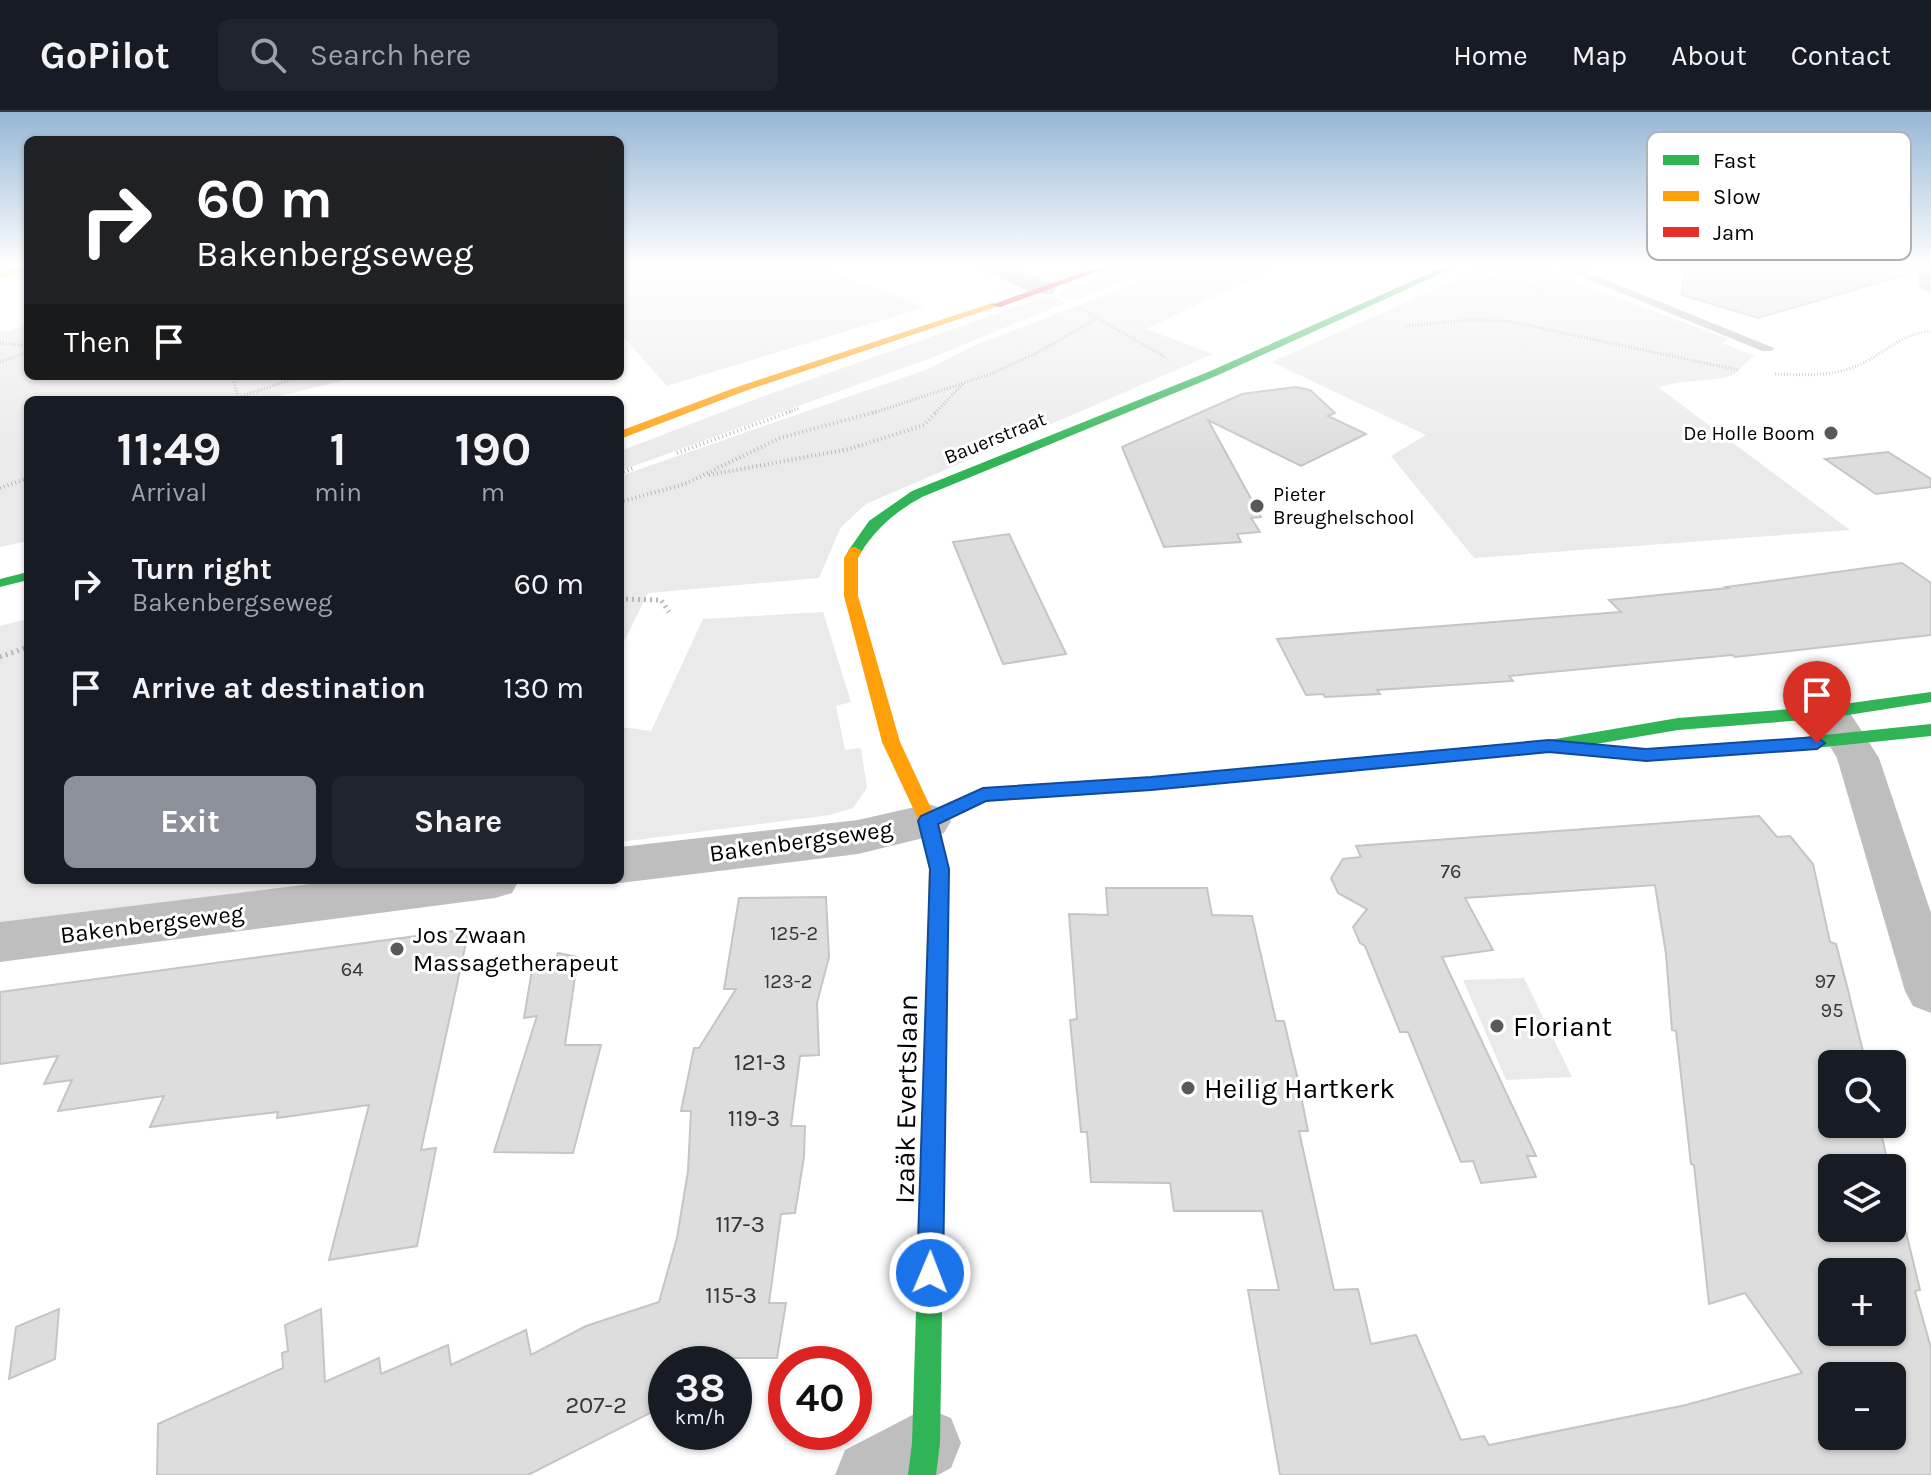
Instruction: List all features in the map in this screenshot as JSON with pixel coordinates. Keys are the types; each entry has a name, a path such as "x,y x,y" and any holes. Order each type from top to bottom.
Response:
{"street":[{"path":"624,433 679,411 926,329"},
{"name":"Bauerstraat","path":"928,821 891,742 851,596 851,558 863,534 883,513 917,494 1310,329"},
{"path":"624,423 679,411"},
{"path":"0,583 24,577"},
{"name":"Bakenbergseweg","path":"1755,748 1838,727 1931,697"},
{"name":"Bakenbergseweg","path":"624,865 858,837 928,821 983,795 1151,784 1549,746 1678,724 1931,730"},
{"path":"1838,727 1858,758 1931,991"},
{"name":"Bakenbergseweg","path":"1549,746 1618,752"},
{"name":"Izaäk Evertslaan","path":"906,1464 939,869 928,821"},
{"name":"Bakenbergseweg","path":"0,942 463,884"}],"lane":[{"path":"1718,329 1767,348"}],"path":[{"path":"624,501 700,476 780,438 846,422 964,383 1035,354 1079,329"},
{"path":"1114,329 1171,360 1172,389"},
{"path":"1333,329 1347,332 1385,329"},
{"path":"1538,329 1747,371"},
{"path":"0,343 24,346"},
{"path":"20,346 24,350"},
{"path":"0,362 24,354"},
{"path":"244,396 290,380"},
{"path":"700,476 849,449 904,433 924,425 964,383"},
{"path":"0,488 24,479"},
{"path":"624,599 661,600 669,612"},
{"path":"0,657 24,648"}],"shaded area":[{"path":"24,329 24,380 346,380 280,396 24,396 24,542 0,547 0,330"},
{"path":"624,329 854,329 667,386 624,338"},
{"path":"954,329 1002,329 928,359 624,470 624,449"},
{"path":"1018,329 1147,329 1213,354 866,504 841,527 819,578 648,593 624,642 624,475 928,369 971,347"},
{"path":"1347,329 1700,329 1728,339 1722,343 1755,356 1730,376 1659,388 1850,530 1474,558 1391,456 1426,435 1272,362"},
{"path":"823,612 851,702 836,706 845,750 861,748 867,788 853,808 830,815 624,841 624,728 651,731 703,619"},
{"path":"24,620 24,884 326,884 0,922 0,626"},
{"path":"1524,978 1572,1077 1506,1080 1463,980"}],"building":[{"path":"1296,387 1310,390 1335,413 1328,416 1366,434 1301,466 1208,420 1261,517 1251,518 1260,532 1237,534 1241,542 1164,547 1122,447 1242,394"},
{"path":"1888,452 1931,479 1931,487 1876,494 1825,459"},
{"path":"1009,534 1066,654 1003,664 953,542"},
{"path":"1902,563 1931,583 1931,635 1735,657 1509,676 1513,681 1377,690 1380,694 1325,697 1323,694 1306,695 1277,639 1621,612 1609,600 1728,588"},
{"path":"1759,816 1777,837 1790,836 1813,864 1830,942 1836,944 1862,1050 1818,1050 1818,1138 1882,1138 1886,1154 1818,1154 1818,1242 1906,1242 1906,1232 1920,1290 1915,1291 1931,1348 1931,1475 1280,1475 1248,1290 1279,1290 1262,1211 1174,1211 1170,1183 1091,1182 1087,1132 1081,1132 1070,1020 1077,1019 1069,914 1108,915 1106,888 1207,888 1212,915 1252,916 1276,1021 1284,1021 1297,1076 1308,1131 1299,1131 1334,1290 1358,1289 1371,1344 1416,1335 1461,1440 1484,1436 1489,1445 1686,1405 1802,1373 1745,1293 1709,1304 1694,1165 1691,1164 1676,1031 1672,1030 1666,954 1655,885 1465,898 1493,950 1442,957 1536,1156 1527,1156 1536,1177 1481,1183 1473,1161 1461,1162 1408,1032 1400,1032 1365,946 1360,943 1353,927 1367,909 1338,893 1331,878 1343,859 1361,857 1356,846"},
{"path":"826,897 829,957 817,1003 819,1055 800,1056 791,1126 805,1126 804,1157 795,1213 781,1214 769,1303 786,1303 779,1346 768,1346 768,1358 752,1358 752,1346 648,1346 648,1414 528,1475 157,1475 158,1424 283,1368 282,1353 288,1351 285,1325 321,1309 325,1382 379,1358 381,1374 448,1345 451,1365 526,1330 531,1355 586,1326 659,1302 677,1238 688,1171 691,1111 681,1111 694,1048 699,1048 736,989 724,989 739,898"},
{"path":"469,929 421,1150 436,1148 417,1246 329,1260 369,1105 277,1118 278,1112 150,1127 164,1096 58,1111 72,1080 44,1084 58,1056 0,1064 0,992"},
{"path":"558,953 578,957 565,1045 601,1045 573,1153 494,1152 537,1016 524,1018 532,970 553,968"},
{"path":"59,1309 55,1359 9,1379 16,1327"}],"traffic: fast":[{"path":"855,551 881,517 917,494 1212,374 1313,329"},
{"path":"0,583 24,577"},
{"path":"928,821 983,795 1151,784 1549,746 1678,724 1829,712 1931,697"},
{"path":"1767,747 1931,730"},
{"path":"922,1475 926,1443 938,919"}],"traffic: slow":[{"path":"624,433 741,389 924,329"},
{"path":"855,551 851,558 851,596 891,742 928,821 939,869 938,919"}],"place":[{"name":"De Holle Boom","path":"1831,433"},
{"name":"Pieter Breughelschool","path":"1257,506"},
{"name":"Jos Zwaan Massagetherapeut","path":"397,949"},
{"name":"Floriant","path":"1497,1026"},
{"name":"Heilig Hartkerk","path":"1188,1088"}],"route":[{"path":"930,1273 939,869 928,821 983,795 1151,784 1549,746 1646,755 1817,743"}]}
